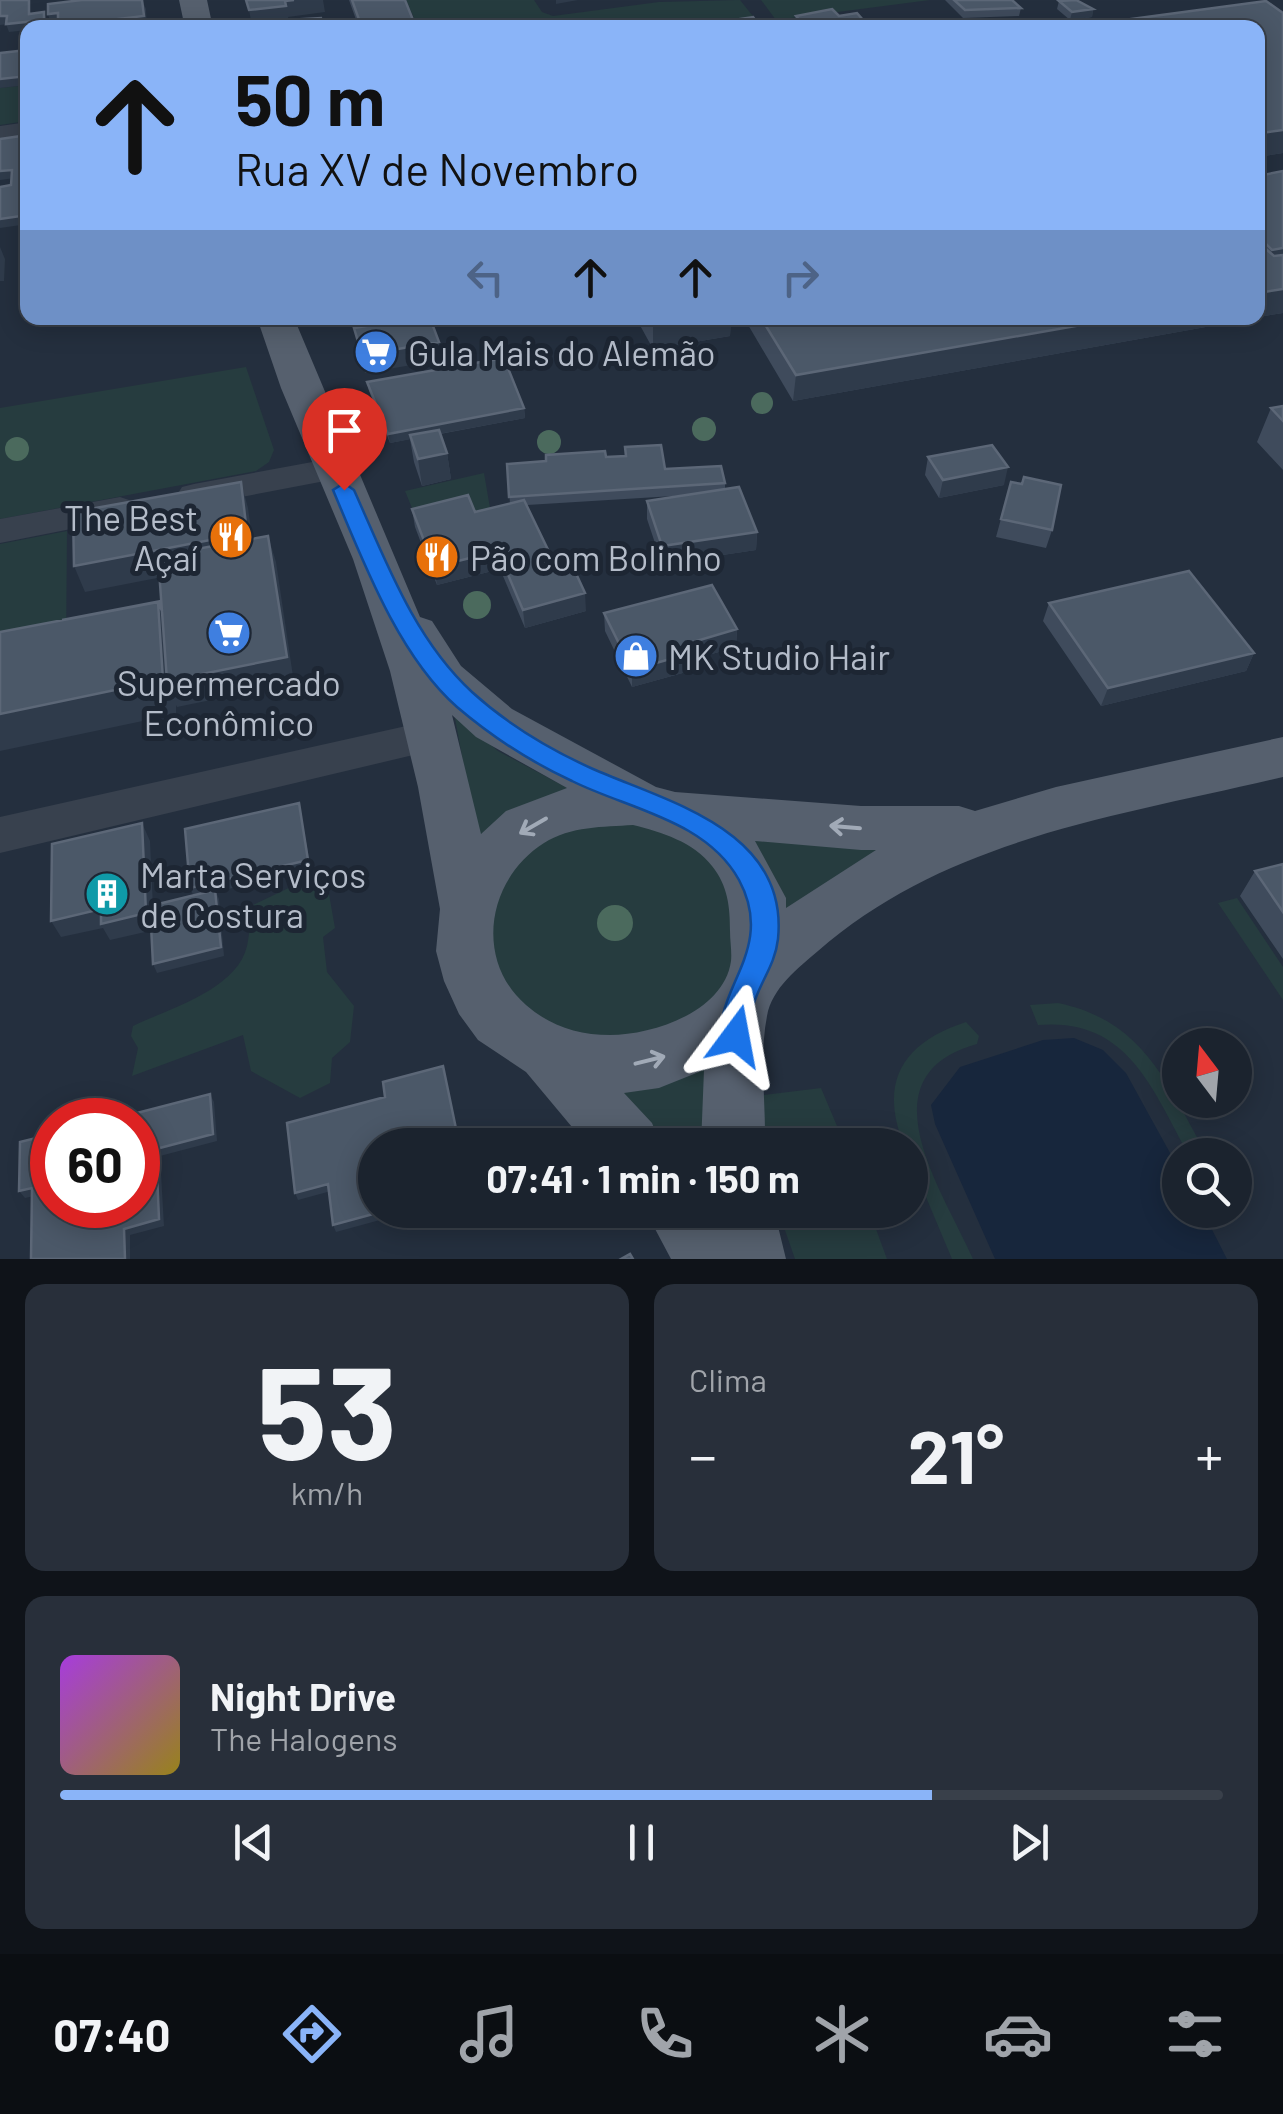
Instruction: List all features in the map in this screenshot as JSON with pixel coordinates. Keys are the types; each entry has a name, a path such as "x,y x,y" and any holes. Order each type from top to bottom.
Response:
{"main road":[{"path":"278,325 388,592 445,776 467,906 465,951 478,994 498,1020 550,1056 614,1128"},
{"path":"388,592 444,678 465,700 524,743 704,826 729,846 749,872 761,902 765,934 749,987 736,1128"},
{"path":"550,1056 594,1065 636,1064 676,1054 710,1034 749,987 862,884 928,852 1012,823 1283,756"},
{"path":"467,906 480,874 503,846 532,824 567,809 604,802 861,828 1012,823"},
{"path":"690,1228 710,1259"},
{"path":"745,1228 752,1259"}],"street":[{"path":"193,1 205,0"},
{"path":"0,531 334,469"},
{"path":"0,834 433,736"}],"green space":[{"path":"406,0 534,0 542,12 553,16 659,2 740,0 756,20 415,20"},
{"path":"761,0 930,0 776,20"},
{"path":"20,86 20,122 0,125 0,88"},
{"path":"246,367 274,450 269,462 256,471 0,519 0,408"},
{"path":"484,473 490,508 419,525 405,491"},
{"path":"67,531 66,649 0,661 0,544"},
{"path":"454,713 498,751 577,793 479,848"},
{"path":"612,818 671,830 718,864 743,945 718,999 664,1038 562,1040 491,978 487,923 491,892 510,861 541,840"},
{"path":"738,835 895,848 786,919"},
{"path":"295,885 329,894 335,928 323,937 327,972 354,1006 350,1042 332,1058 330,1083 300,1098 251,1071 243,1035 132,1076 138,1048 131,1036 133,1026 199,996 230,975 247,946 251,906"},
{"path":"1237,898 1283,967 1283,1000 1218,903"},
{"path":"1058,1003 1112,1024 1133,1041 1162,1077 1162,1106 1149,1083 1116,1045 1069,1026 1038,1025 1030,1005"},
{"path":"966,1022 979,1036 977,1044 943,1060 924,1081 917,1108 919,1128 899,1128 894,1102 902,1067 912,1053 944,1030"},
{"path":"708,1061 705,1128 648,1128 610,1085"},
{"path":"821,1088 838,1128 763,1128 764,1095"},
{"path":"1169,1118 1186,1118 1197,1138 1180,1138"},
{"path":"928,1163 973,1259 952,1259 928,1202"},
{"path":"784,1228 876,1228 887,1259 795,1259"}],"water":[{"path":"1074,1038 1103,1050 1126,1073 1162,1138 1162,1228 1211,1228 1227,1259 995,1259 935,1124 931,1105 960,1067 1043,1040"}],"building":[{"path":"0,0 29,0 29,14 44,12 44,20 6,24 7,16 0,16"},
{"path":"142,0 144,16 58,20 58,13 48,14 48,4"},
{"path":"246,0 294,0 285,1 286,6 249,10"},
{"path":"352,0 405,0 413,20 359,20"},
{"path":"954,0 1012,0 1021,8 965,10"},
{"path":"1076,0 1093,9 1072,12 1059,1"},
{"path":"1266,1 1283,13 1283,130 1265,133 1265,20 1124,20"},
{"path":"832,9 839,16 857,13 863,20 799,20 796,16"},
{"path":"20,51 20,77 0,79 0,53"},
{"path":"20,136 20,216 0,219 0,187 11,185 12,170 0,171 0,139"},
{"path":"1283,171 1283,248 1272,250 1265,243 1265,175"},
{"path":"1265,248 1274,256 1283,255 1283,289 1265,292"},
{"path":"433,325 439,342 362,355 354,328"},
{"path":"765,325 1081,325 796,375"},
{"path":"504,358 524,408 388,434 367,382"},
{"path":"1283,406 1283,421 1271,408"},
{"path":"439,430 447,453 418,459 410,435"},
{"path":"661,445 665,469 721,466 725,483 509,497 507,464 546,461 546,455 605,451 606,457 626,456 625,447"},
{"path":"992,445 1008,467 943,480 928,457"},
{"path":"1024,477 1061,485 1052,530 1001,519 1011,482 1022,484"},
{"path":"241,482 247,533 74,566 73,512"},
{"path":"739,487 757,532 662,546 647,501"},
{"path":"468,495 475,512 524,500 552,558 567,554 585,593 523,610 498,551 434,567 412,509"},
{"name":"Supermercado Econômico","path":"268,536 287,657 167,681 158,556"},
{"path":"1189,571 1254,653 1108,688 1049,603"},
{"path":"712,585 737,629 693,642 698,651 632,670 604,613"},
{"path":"158,602 163,680 0,714 0,632"},
{"path":"299,803 308,860 190,888 185,829"},
{"name":"Marta Serviços de Costura","path":"142,823 146,913 101,924 101,909 51,921 52,844"},
{"path":"1283,864 1283,912 1255,871"},
{"path":"215,890 221,947 153,964 150,906"},
{"path":"443,1066 456,1128 358,1128 358,1218 333,1225 328,1184 295,1193 287,1123 385,1097 383,1082"},
{"path":"210,1094 213,1134 160,1148 160,1107"},
{"path":"30,1140 30,1188 19,1191 20,1142"},
{"path":"31,1228 128,1228 124,1229 125,1259 31,1259"}],"place":[{"name":"Gula Mais do Alemão","path":"376,352"},
{"name":"The Best Açaí","path":"231,537"},
{"name":"Pão com Bolinho","path":"437,557"},
{"name":"Supermercado Econômico","path":"229,633"},
{"name":"MK Studio Hair","path":"636,656"},
{"name":"Marta Serviços de Costura","path":"107,894"}],"route":[{"path":"344,490 388,592 444,678 465,700 524,743 580,774 704,826 729,846 749,872 761,902 765,934 760,966 738,1008 736,1036"}]}
